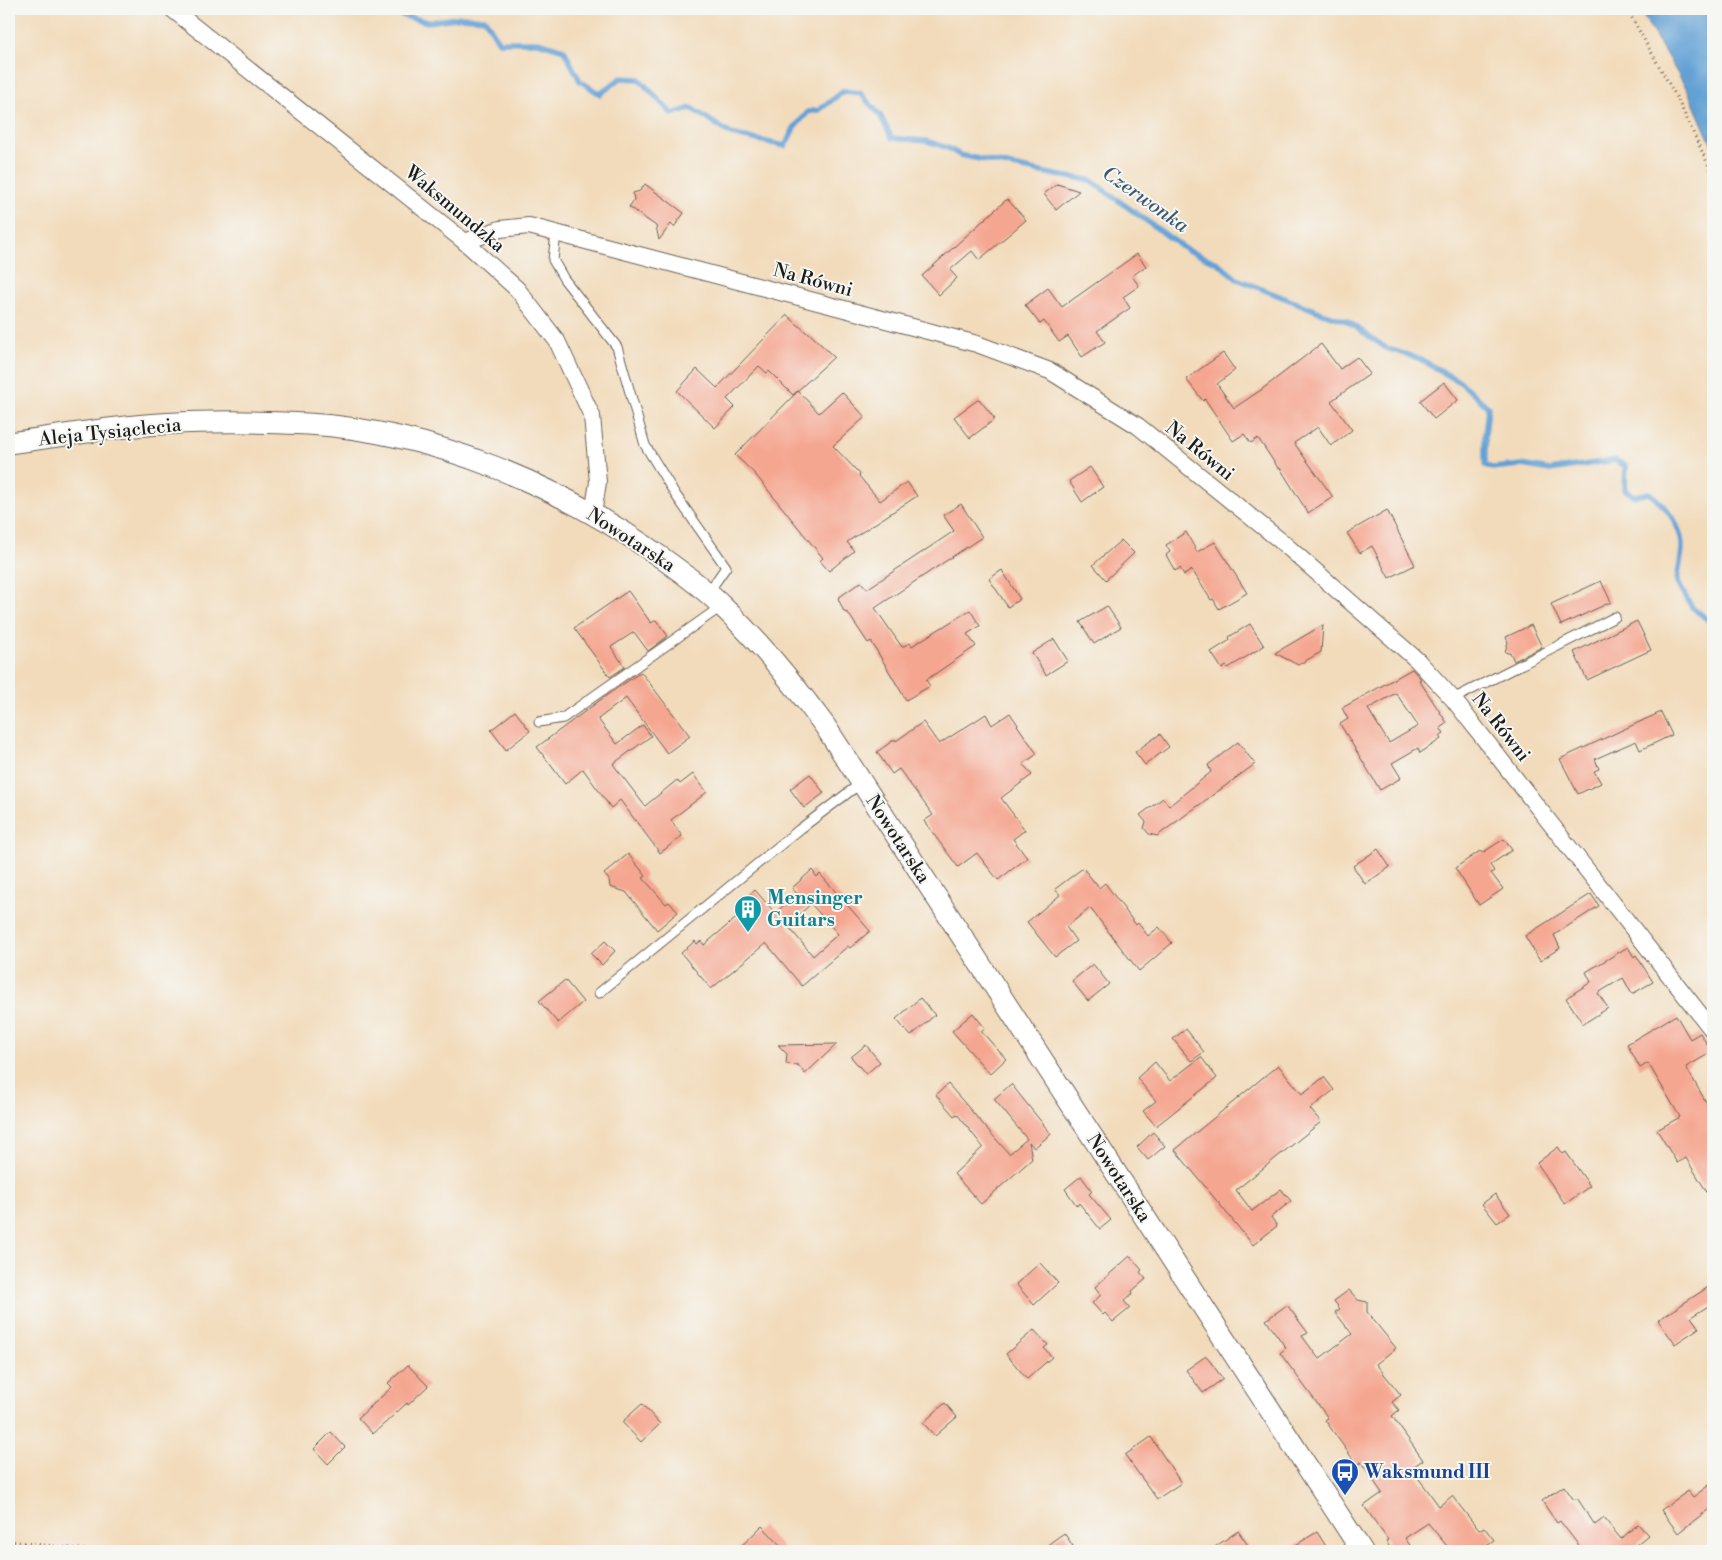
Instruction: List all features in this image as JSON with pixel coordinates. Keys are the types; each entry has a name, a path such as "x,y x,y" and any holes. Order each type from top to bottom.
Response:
{"street":[{"name":"Waksmundzka","path":"172,9 465,242 518,289 556,341 592,416 598,482 593,514"},
{"name":"Na Równi","path":"465,242 500,229 529,226 977,344 1050,371 1138,426 1274,536 1418,660 1453,699 1713,1031"},
{"name":"Nowotarska","path":"211,421 309,424 361,430 446,450 524,478 593,514 640,542 715,600 768,655 797,689 824,726 1362,1551"},
{"name":"Aleja Tysiąclecia","path":"9,444 144,425 211,421"}],"lane":[{"path":"539,722 563,718 715,600 726,567 675,494 645,445 617,348 564,279 554,260 556,233"},
{"path":"1453,699 1615,617"},
{"path":"599,993 800,829 861,782"}],"path":[{"path":"1627,9 1677,98 1713,175"},
{"path":"9,1542 96,1551"}],"water":[{"path":"1639,9 1713,9 1713,148 1688,91"}],"building":[{"path":"645,184 684,213 674,227 671,224 659,240 656,226 629,207 634,200 633,193 640,191"},
{"path":"1057,184 1079,191 1056,210 1044,194"},
{"path":"1007,199 1026,220 979,260 972,251 950,270 957,278 939,295 922,276"},
{"path":"1137,254 1146,266 1132,276 1139,286 1123,297 1130,308 1097,331 1105,342 1082,357 1068,336 1059,342 1044,321 1040,324 1025,305 1048,288 1062,307"},
{"path":"787,315 834,357 793,395 769,371 767,373 759,366 727,399 735,407 715,428 677,391 697,369 717,388"},
{"path":"1321,344 1340,369 1357,357 1370,374 1331,401 1352,430 1331,446 1318,427 1294,443 1333,497 1308,513 1280,468 1278,468 1258,438 1251,443 1244,434 1233,441 1205,399 1203,401 1186,379 1223,353 1235,370 1217,384 1234,408"},
{"path":"1444,382 1458,400 1434,419 1420,401"},
{"path":"798,391 819,413 842,392 865,417 833,446 860,474 859,476 880,501 907,482 917,496 847,542 854,551 829,571 820,561 823,558 755,474 735,455"},
{"path":"979,399 995,419 970,438 954,417"},
{"path":"1090,467 1103,487 1082,502 1069,481"},
{"path":"961,504 982,537 875,608 902,647 910,643 912,646 970,610 980,626 967,634 976,646 926,680 930,686 906,700 871,641 868,643 848,613 844,612 838,598 861,582 867,589 954,531 943,515"},
{"path":"1387,510 1415,565 1389,578 1372,546 1360,553 1347,533"},
{"path":"1186,532 1197,552 1215,542 1247,593 1219,609 1192,570 1184,575 1180,568 1175,571 1166,555 1170,552 1166,545"},
{"path":"1121,540 1134,553 1106,580 1093,565"},
{"path":"1002,570 1020,599 1008,607 989,579"},
{"path":"1601,581 1611,602 1561,625 1551,604"},
{"path":"628,591 651,623 656,620 668,636 648,651 634,632 611,647 625,667 610,677 574,628"},
{"path":"1107,606 1121,627 1094,644 1080,622"},
{"path":"1637,621 1651,650 1587,680 1574,652"},
{"path":"1250,624 1264,646 1228,668 1226,666 1222,669 1211,652 1230,640 1229,637"},
{"path":"1323,625 1321,652 1298,665 1275,653"},
{"path":"1531,625 1542,647 1514,661 1511,654 1505,652 1508,642 1506,637"},
{"path":"1054,639 1068,661 1046,675 1032,653"},
{"path":"1412,669 1421,679 1419,680 1447,723 1440,728 1444,733 1439,736 1441,739 1420,753 1418,748 1392,763 1401,778 1380,790 1340,724 1348,719 1342,708","holes":["1396,693 1418,726 1389,743 1368,709"]},
{"path":"641,672 690,736 667,753 626,698 598,719 617,744 643,725 651,736 613,764 645,806 677,780 680,784 693,774 707,792 671,820 682,836 660,853 620,800 611,808 583,769 565,784 537,747"},
{"path":"515,711 530,731 506,750 491,730"},
{"path":"1661,712 1672,735 1640,750 1636,741 1595,759 1599,769 1594,771 1601,783 1578,794 1560,759"},
{"path":"1010,713 1037,754 1023,764 1032,775 1001,798 1025,830 1013,839 1027,858 998,880 977,853 958,867 924,821 933,815 899,769 892,774 877,752 923,722 939,744 986,714 992,725"},
{"path":"1160,734 1169,747 1145,765 1135,752"},
{"path":"1238,742 1255,764 1157,836 1149,834 1144,828 1146,822 1140,815 1163,798 1169,806 1211,772 1208,765"},
{"path":"810,774 824,793 804,808 790,789"},
{"path":"1504,839 1512,850 1490,865 1494,871 1491,873 1503,889 1479,905 1455,868 1480,851 1482,853"},
{"path":"1378,849 1390,867 1365,884 1353,866"},
{"path":"628,854 646,876 643,878 666,904 669,902 678,912 657,930 626,892 610,887 609,880 604,874"},
{"path":"1083,868 1099,888 1105,883 1136,925 1138,923 1148,936 1159,927 1172,943 1139,971 1090,908 1066,927 1076,941 1055,957 1027,922 1060,895 1055,889"},
{"path":"812,870 817,877 820,874 870,931 850,948 848,946 802,986 766,943 711,989 681,953 695,941 697,944 701,941 704,945 747,909 741,902 755,890 775,913 797,894 792,888","holes":["811,904 838,934 813,956 787,925"]},
{"path":"1591,894 1599,906 1554,935 1560,948 1540,961 1525,936"},
{"path":"605,941 615,951 602,965 591,954"},
{"path":"1628,947 1634,957 1636,955 1653,982 1632,994 1623,978 1598,993 1608,1008 1583,1024 1566,998 1591,982 1586,972"},
{"path":"1093,964 1109,984 1088,1001 1072,981"},
{"path":"565,980 583,1002 558,1023 539,1001"},
{"path":"920,998 935,1015 911,1036 896,1019"},
{"path":"973,1013 985,1028 981,1031 1006,1059 990,1074 952,1031"},
{"path":"1676,1015 1690,1039 1700,1033 1712,1052 1686,1067 1706,1102 1713,1098 1713,1202 1686,1158 1677,1163 1657,1130 1680,1117 1648,1063 1640,1068 1627,1044"},
{"path":"1186,1029 1204,1052 1191,1061 1173,1039"},
{"path":"837,1044 805,1074 798,1065 786,1064 787,1054 778,1045"},
{"path":"866,1045 880,1062 866,1074 851,1057"},
{"path":"1201,1057 1217,1078 1156,1126 1143,1111 1156,1101 1137,1078 1155,1062 1170,1081"},
{"path":"1278,1065 1302,1094 1324,1077 1334,1090 1310,1109 1321,1122 1236,1190 1252,1211 1281,1189 1291,1201 1271,1217 1277,1226 1253,1245 1175,1150"},
{"path":"948,1084 1009,1154 1027,1139 994,1099 1011,1084 1051,1134 1034,1148 1029,1142 1032,1159 981,1204 954,1174 983,1147 957,1114 954,1116 936,1095"},
{"path":"1153,1132 1165,1146 1148,1160 1137,1147"},
{"path":"1558,1147 1563,1154 1566,1152 1590,1186 1565,1204 1537,1163"},
{"path":"1081,1176 1092,1191 1089,1194 1111,1220 1100,1229 1079,1203 1077,1206 1065,1189"},
{"path":"1495,1194 1510,1214 1497,1223 1482,1204"},
{"path":"1130,1256 1142,1270 1140,1272 1146,1279 1124,1301 1130,1308 1113,1322 1105,1313 1103,1315 1092,1303 1101,1295 1095,1287"},
{"path":"1040,1263 1058,1283 1034,1305 1016,1284"},
{"path":"1713,1284 1713,1303 1691,1317 1699,1328 1675,1344 1658,1320"},
{"path":"1349,1290 1358,1300 1367,1302 1367,1312 1396,1348 1376,1364 1401,1395 1392,1402 1399,1410 1392,1416 1423,1460 1411,1468 1439,1506 1452,1496 1479,1530 1484,1527 1494,1540 1478,1551 1451,1551 1428,1523 1405,1538 1414,1551 1392,1551 1386,1541 1388,1540 1364,1506 1382,1493 1361,1462 1357,1465 1325,1420 1328,1418 1280,1353 1286,1348 1266,1320 1287,1305 1308,1333 1302,1336 1319,1359 1352,1334 1335,1312 1340,1309 1334,1301"},
{"path":"1034,1330 1048,1345 1044,1348 1052,1357 1027,1379 1006,1354"},
{"path":"1206,1356 1223,1379 1203,1393 1186,1370"},
{"path":"408,1365 428,1386 373,1434 358,1418 392,1387 388,1383"},
{"path":"945,1403 957,1417 935,1436 923,1423"},
{"path":"642,1404 660,1424 641,1442 622,1422"},
{"path":"331,1432 345,1447 328,1464 314,1449"},
{"path":"1151,1437 1181,1483 1157,1499 1125,1455"},
{"path":"1713,1482 1713,1506 1678,1533 1661,1510 1688,1491 1693,1497"},
{"path":"1564,1486 1574,1500 1577,1498 1595,1525 1604,1518 1621,1539 1638,1524 1648,1535 1631,1551 1583,1551 1560,1521 1557,1523 1542,1501"},
{"path":"762,1526 786,1551 736,1551"},
{"path":"1238,1531 1252,1551 1209,1551"},
{"path":"1317,1532 1329,1551 1286,1551"},
{"path":"1064,1533 1073,1546 1066,1551 1039,1551"}],"waterway":[{"name":"Czerwonka","path":"397,9 401,15 428,22 462,17 485,19 499,42 538,42 564,50 580,81 600,94 621,78 639,79 672,114 691,108 731,134 785,146 794,128 808,112 819,110 844,91 860,93 880,115 892,138 927,141 948,148 960,155 1056,175 1090,180 1187,250 1218,263 1237,279 1347,321 1386,348 1420,359 1460,382 1488,407 1485,435 1485,465 1492,468 1522,465 1550,470 1615,460 1626,466 1625,490 1635,496 1649,493 1666,509 1676,523 1682,546 1677,582 1692,607 1713,624"}],"place":[{"name":"Mensinger Guitars","path":"748,933"},
{"name":"Waksmund III","path":"1345,1496"}]}
